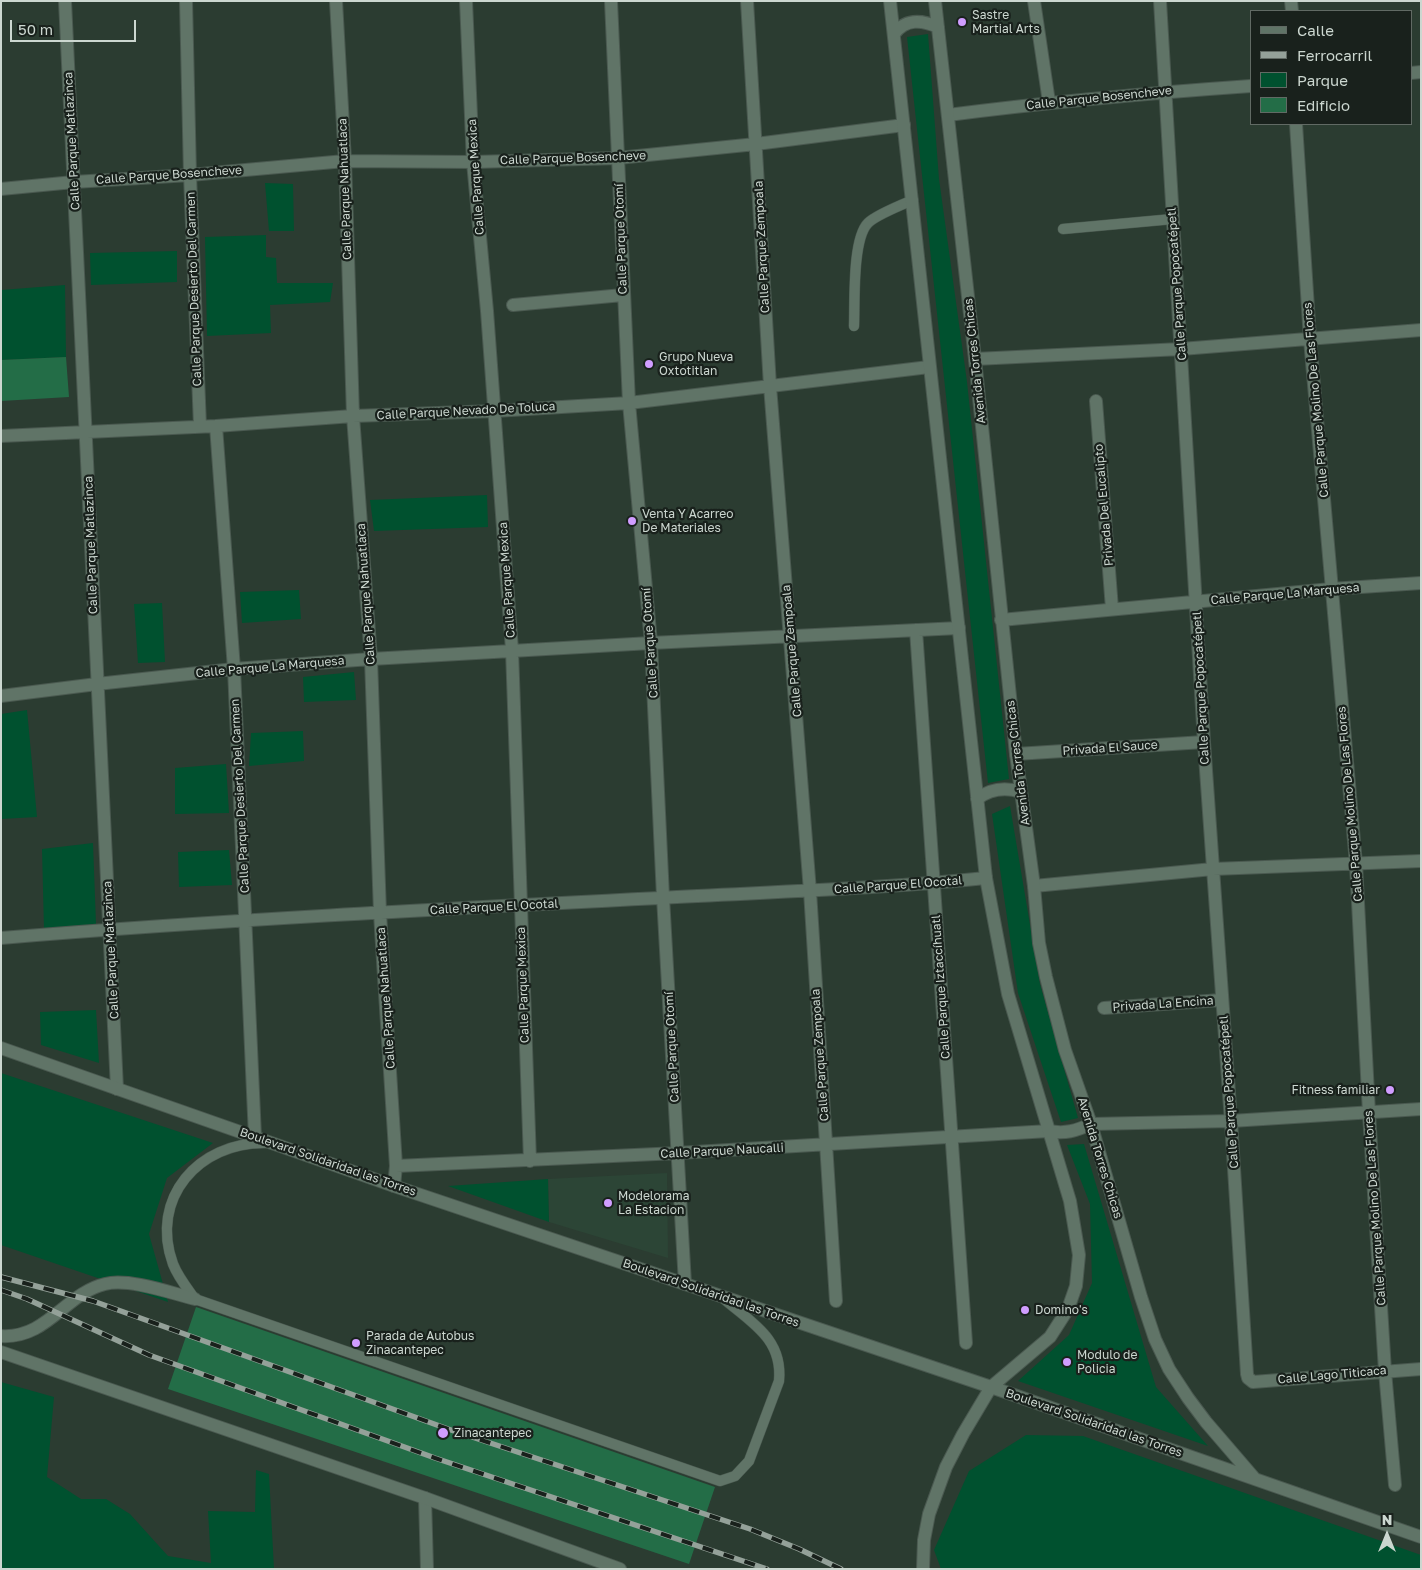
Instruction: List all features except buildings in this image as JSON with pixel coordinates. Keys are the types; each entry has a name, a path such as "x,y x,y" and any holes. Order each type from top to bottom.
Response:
{"street":[{"name":"Calle Parque Matlazinca","path":"64,1 117,1089"},
{"name":"Calle Parque Desierto Del Carmen","path":"186,1 190,175 200,426"},
{"name":"Calle Parque Nahuatlaca","path":"336,1 345,161 353,416 371,659 380,913 396,1166 394,1186"},
{"name":"Calle Parque Mexica","path":"466,1 474,162 512,650 530,1161"},
{"name":"Calle Parque Otomí","path":"610,1 629,403 651,643 663,898 685,1284"},
{"name":"Calle Parque Zempoala","path":"747,1 770,386 810,891 836,1301"},
{"path":"890,1 986,878 1008,994 1070,1201 1076,1226 1079,1255 1076,1286 1068,1309 1050,1337 992,1387 963,1434 946,1467 929,1514 924,1540 923,1569"},
{"name":"Avenida Torres Chicas","path":"935,1 975,359 1020,792 1034,886 1039,943 1046,977 1065,1050 1091,1124 1155,1339 1169,1369 1188,1398 1206,1422 1256,1479"},
{"path":"1034,1 1049,102"},
{"name":"Calle Parque Popocatépetl","path":"1160,1 1204,742 1247,1374"},
{"path":"894,34 903,25 912,22 922,21 938,28"},
{"name":"Calle Parque Bosencheve","path":"948,116 1049,102 1250,86"},
{"name":"Calle Parque Bosencheve","path":"1,189 345,161 474,162 618,158 756,144 904,125"},
{"name":"Calle Parque Molino De Las Flores","path":"1296,125 1310,339 1356,864 1385,1371 1395,1485"},
{"path":"513,306 623,295"},
{"path":"975,359 1181,349 1421,330"},
{"name":"Calle Parque Nevado De Toluca","path":"1,436 216,426 353,416 494,411 629,403 929,367"},
{"name":"Privada Del Eucalipto","path":"1096,401 1112,609"},
{"name":"Calle Parque Desierto Del Carmen","path":"216,426 234,669 255,1137"},
{"name":"Calle Parque La Marquesa","path":"1001,620 1331,589 1421,583"},
{"name":"Calle Parque La Marquesa","path":"1,696 234,669 371,659 512,650 959,628"},
{"name":"Calle Parque Iztaccíhuatl","path":"916,630 966,1343"},
{"name":"Privada El Sauce","path":"1016,754 1204,742"},
{"path":"977,799 992,790 1020,792"},
{"path":"1034,886 1213,869 1421,861"},
{"name":"Calle Parque El Ocotal","path":"1,938 246,920 935,884 986,878"},
{"name":"Privada La Encina","path":"1104,1008 1222,1000"},
{"name":"Boulevard Solidaridad las Torres","path":"1,1048 394,1186 992,1387 1421,1537"},
{"path":"1091,1124 1231,1121 1421,1109"},
{"name":"Calle Parque Naucalli","path":"396,1166 678,1154 1049,1131 1056,1133 1072,1132 1091,1124"},
{"path":"1,1336 22,1334 39,1328 85,1292 104,1284 126,1282 196,1299"},
{"path":"1,1352 424,1498 620,1569"},
{"name":"Calle Lago Titicaca","path":"1247,1374 1248,1378 1253,1382 1421,1369"},
{"path":"424,1498 427,1569"}],"lane":[{"path":"854,326 856,261 863,230 868,223 913,200"},
{"path":"1063,229 1173,219"},
{"path":"274,1143 242,1144 214,1154 190,1172 174,1197 167,1224 169,1252 179,1278 196,1299 720,1481 735,1476 749,1461 779,1380 780,1370 778,1359 770,1341 721,1296"}],"shaded area":[{"path":"667,1173 668,1258 549,1222 548,1179"}],"green space":[{"path":"928,34 939,179 967,382 1009,779 988,783 907,37"},
{"path":"265,183 293,184 294,231 269,231"},
{"path":"266,235 266,257 276,258 277,283 333,283 330,302 270,305 271,333 207,336 205,237"},
{"path":"177,251 177,282 91,285 90,253"},
{"path":"65,285 66,357 1,360 1,290"},
{"path":"487,495 488,527 374,531 370,500"},
{"path":"299,590 301,619 242,623 240,592"},
{"path":"162,603 165,662 138,663 134,604"},
{"path":"354,672 356,700 304,702 303,677"},
{"path":"27,710 37,817 1,819 1,714"},
{"path":"303,731 304,761 249,766 251,733"},
{"path":"226,764 229,813 175,814 175,768"},
{"path":"1010,806 1040,984 1078,1118 1061,1122 1018,993 992,814"},
{"path":"93,843 96,924 44,930 42,849"},
{"path":"229,850 232,885 179,887 178,852"},
{"path":"96,1010 99,1063 41,1045 40,1012"},
{"path":"1,1073 213,1143 167,1178 149,1234 168,1302 1,1245"},
{"path":"1084,1144 1156,1387 1208,1446 1018,1381 1069,1335 1092,1283 1090,1204 1067,1145"},
{"path":"548,1179 549,1222 448,1186"},
{"path":"1,1382 54,1397 47,1477 81,1499 106,1499 130,1514 168,1556 211,1563 208,1511 255,1512 256,1470 269,1474 274,1569 1,1569"},
{"path":"1026,1435 1083,1436 1421,1555 1421,1569 941,1569 934,1550 969,1471"}],"railway":[{"path":"1,1277 93,1301 448,1429 750,1529 841,1569"},
{"path":"1,1290 27,1299 149,1355 435,1458 767,1569"}],"place":[{"name":"Sastre Martial Arts","path":"962,22"},
{"name":"Grupo Nueva Oxtotitlan","path":"649,364"},
{"name":"Venta Y Acarreo De Materiales","path":"632,521"},
{"name":"Fitness familiar","path":"1390,1090"},
{"name":"Modelorama La Estacion","path":"608,1203"},
{"name":"Domino's","path":"1025,1310"},
{"name":"Parada de Autobus Zinacantepec","path":"356,1343"},
{"name":"Modulo de Policia","path":"1067,1362"},
{"name":"Zinacantepec","path":"443,1433"}]}
